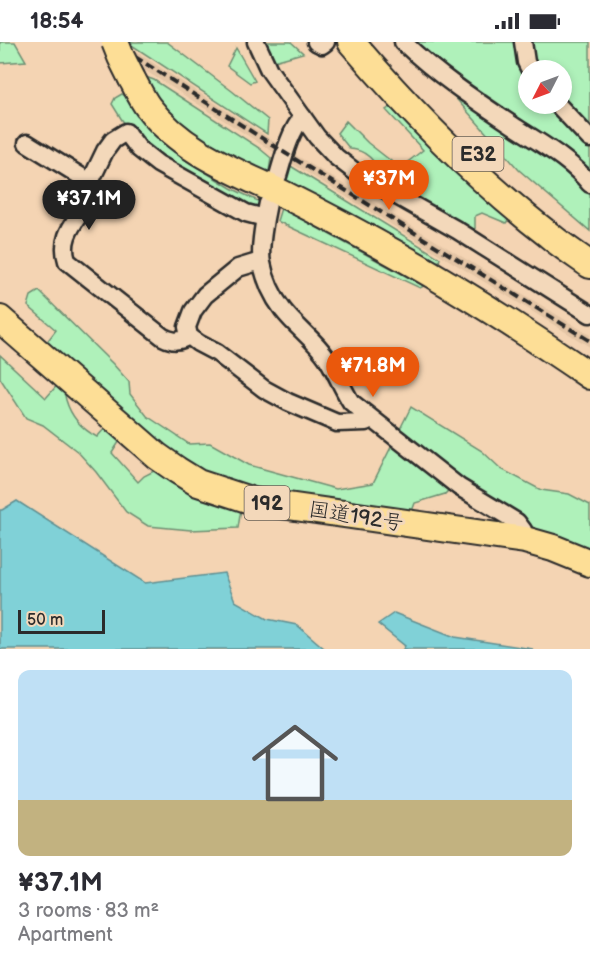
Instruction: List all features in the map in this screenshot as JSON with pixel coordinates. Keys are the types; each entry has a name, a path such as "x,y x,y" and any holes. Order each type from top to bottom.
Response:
{"highway":[{"path":"115,42 148,107 169,130 186,144 236,173 284,194 405,259 538,340 590,376"},
{"name":"E32","path":"351,42 427,126 487,183 549,236 590,265"},
{"name":"E32","path":"375,42 432,108 481,157 590,256"},
{"name":"国道192号","path":"0,319 157,456 198,483 254,501 525,540 590,563"}],"street":[{"path":"256,42 269,70 317,137 336,157 358,174 457,230 590,314"},
{"path":"316,42 322,45 326,42"},
{"path":"523,42 526,60"},
{"path":"408,44 445,78 516,128 587,172"},
{"path":"566,114 590,139"},
{"path":"278,176 286,149 298,122 303,117"},
{"path":"189,336 181,341 171,341 163,337 68,261 64,250 67,234 91,194 90,182 105,151 113,140 126,132 139,149 158,164 246,213 267,211 261,261 270,287 282,310 313,340 327,358 351,402 459,487 518,522 525,540"},
{"path":"27,143 90,182"},
{"path":"261,261 238,268 205,294 193,311 187,327 189,336 217,353 264,389 288,402 337,423 366,422 371,419"}],"shaded area":[{"path":"100,42 121,42 286,149 590,335 590,347 283,158"}],"green space":[{"path":"0,42 15,42 26,61 0,63"},
{"path":"127,42 167,42 268,120 267,134"},
{"path":"266,42 291,42 303,53 274,61"},
{"path":"408,42 590,42 590,231 519,170"},
{"path":"236,48 255,81 250,83 227,66"},
{"path":"140,75 154,80 259,148 271,158 268,177 198,143 151,93"},
{"path":"122,94 129,99 153,130 187,161 231,188 260,202 258,212 160,156 139,139 122,120 112,104 115,98"},
{"path":"392,106 489,204 492,201 509,219 506,223 482,213 475,216 475,230 382,179 371,158 362,152 350,149 337,133 346,121 368,143 400,168 423,150 386,110"},
{"path":"289,165 440,258 438,266 283,184"},
{"path":"281,208 424,286 420,288 277,221"},
{"path":"39,291 129,382 130,394 147,416 189,444 210,443 249,465 336,489 373,483 411,407 482,451 501,469 541,490 569,494 590,505 590,548 554,534 550,543 459,479 445,494 415,503 411,514 241,509 238,528 191,530 148,526 126,512 78,452 43,425 26,418 0,378 0,355 46,398 60,382 71,412 82,426 97,437 106,427 121,439 112,453 138,482 156,470 43,347 56,330 28,306 31,296"}],"water":[{"path":"17,501 145,583 224,573 235,601 267,619 297,625 325,649 0,649 0,510"},
{"path":"394,613 455,637 533,649 403,649 405,646 378,624"}],"railway":[{"path":"112,42 285,153 590,341"}]}
